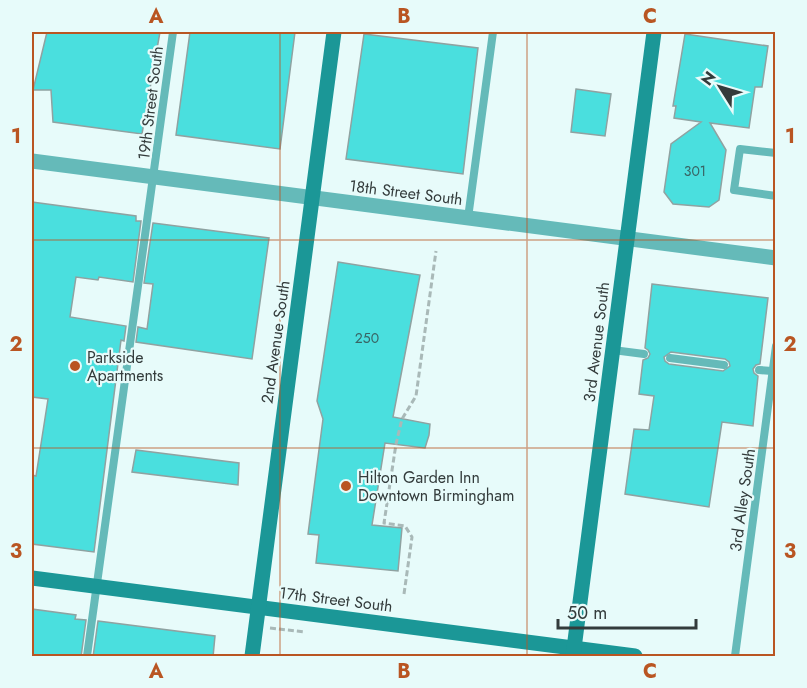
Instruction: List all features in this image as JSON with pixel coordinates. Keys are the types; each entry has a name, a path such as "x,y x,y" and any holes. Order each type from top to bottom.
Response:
{"street":[{"name":"2nd Avenue South","path":"252,657 334,32"},
{"name":"3rd Avenue South","path":"574,653 654,32"},
{"name":"18th Street South","path":"32,161 776,258"},
{"name":"17th Street South","path":"32,578 258,607 574,653 635,657"}],"lane":[{"name":"19th Street South","path":"87,657 173,32"},
{"path":"468,218 493,32"},
{"path":"776,153 740,149 734,190 776,196"},
{"name":"3rd Alley South","path":"735,657 776,346"},
{"path":"613,350 644,354"},
{"path":"670,358 724,365"},
{"path":"759,370 772,371"}],"path":[{"path":"404,594 412,537 405,526 384,524 402,419 416,396 436,251"}],"building":[{"path":"47,32 160,32 142,134 53,122 51,90 33,90"},
{"path":"190,32 295,32 280,149 176,135"},
{"path":"364,34 478,48 463,174 346,159"},
{"path":"685,34 768,46 762,87 755,87 749,128 710,123 726,150 719,200 709,207 673,204 664,192 671,144 701,122 674,118 676,106 673,106"},
{"path":"576,89 611,94 605,136 571,132"},
{"name":"Parkside Apartments","path":"32,202 136,216 136,221 141,221 133,282 99,277 98,280 76,277 70,317 126,326 124,341 121,340 94,552 32,544 32,475 36,476 48,399 32,397"},
{"path":"153,223 269,238 252,359 136,342 138,327 147,329 153,284 144,283"},
{"path":"338,262 420,275 393,417 430,424 429,435 425,448 385,443 372,525 402,528 398,571 316,563 319,535 308,534 323,419 317,401"},
{"path":"652,284 768,298 760,364 753,369 758,376 753,426 722,422 709,507 625,494 634,429 649,430 654,396 639,394 643,360 650,354 645,348","holes":["671,352 725,359 730,366 723,371 669,364 664,357"]},
{"path":"136,450 239,463 238,485 132,472"},
{"path":"32,609 76,615 75,619 86,620 81,657 32,657"},
{"path":"98,621 215,636 213,657 93,657"}],"place":[{"name":"Parkside Apartments","path":"75,366"},
{"name":"Hilton Garden Inn Downtown Birmingham","path":"346,486"}]}
